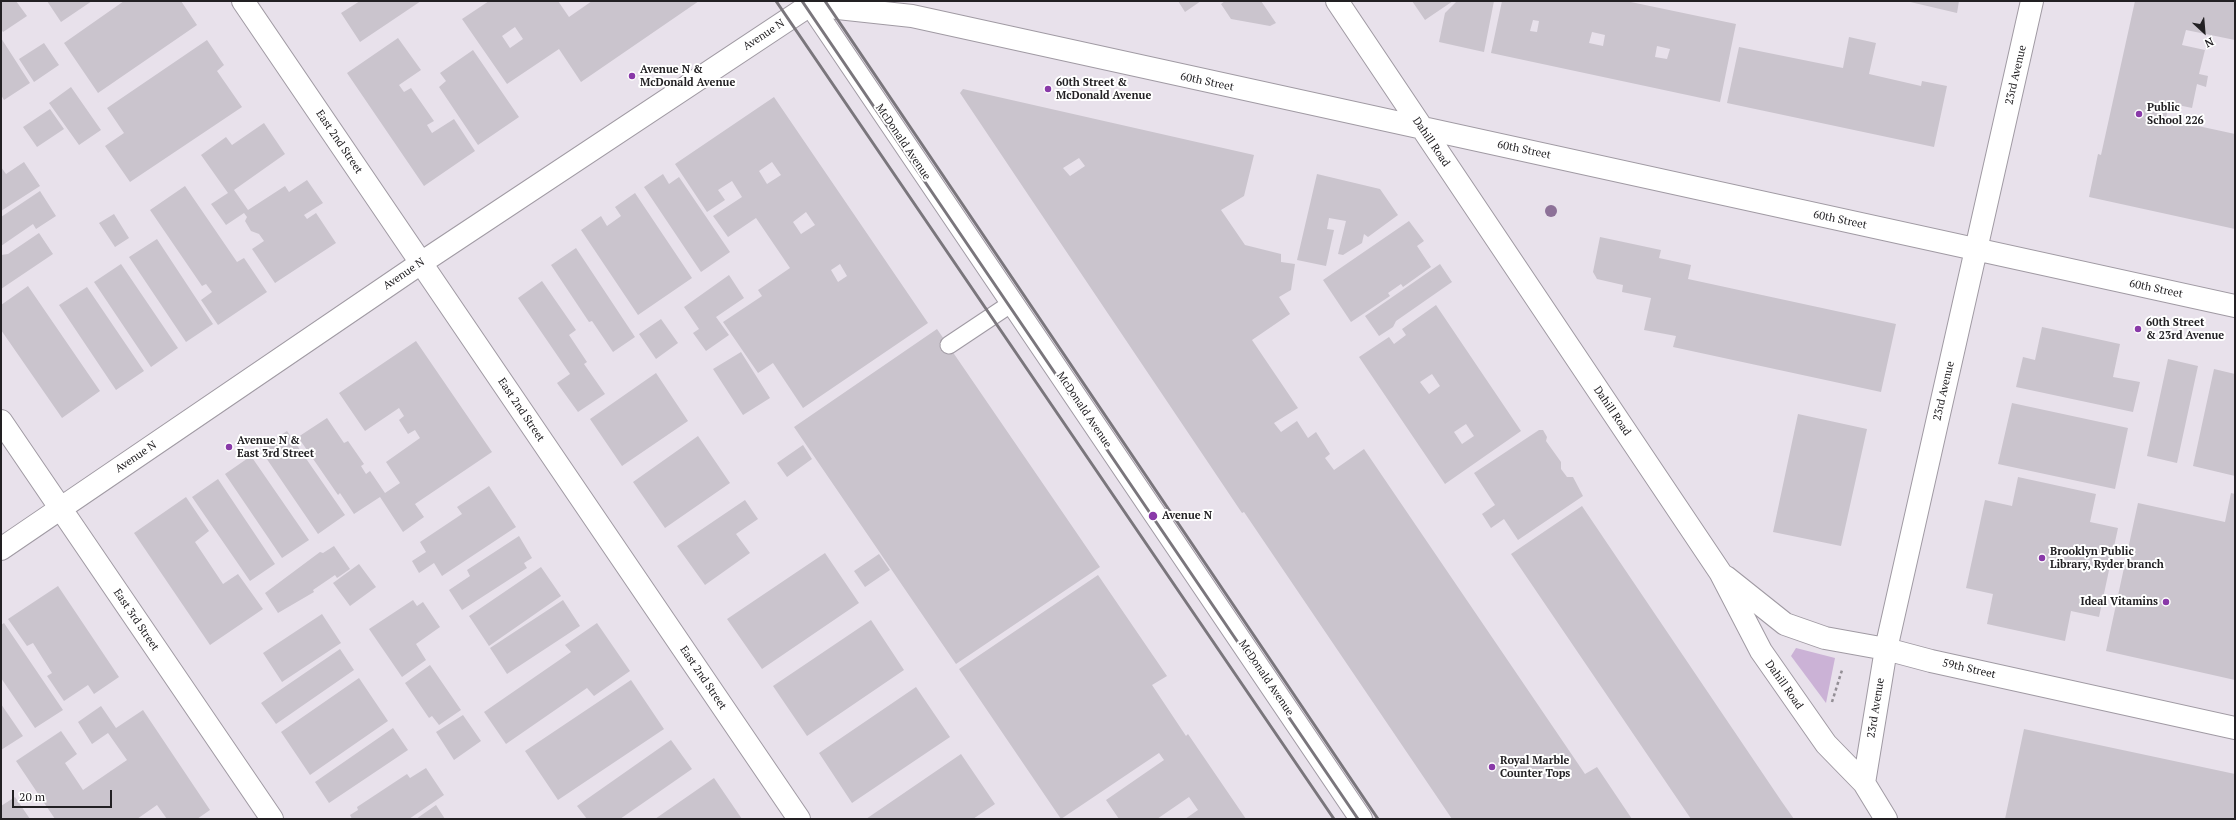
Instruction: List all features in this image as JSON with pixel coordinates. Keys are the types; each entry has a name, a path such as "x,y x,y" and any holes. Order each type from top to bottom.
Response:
{"street":[{"name":"East 2nd Street","path":"243,1 799,819"},
{"name":"Dahill Road","path":"1337,1 1720,572 1761,651 1826,744 1864,783 1886,819"},
{"name":"23rd Avenue","path":"1864,783 1886,649 2032,1"},
{"name":"Avenue N","path":"1,549 421,263 811,2"},
{"name":"60th Street","path":"811,2 912,16 2235,306"},
{"name":"McDonald Avenue","path":"811,2 1012,303 1361,819"},
{"name":"East 3rd Street","path":"1,421 272,819"},
{"name":"59th Street","path":"1720,572 1785,624 1825,638 1886,649 1938,663 2235,728"}],"lane":[{"path":"949,345 1012,303"}],"path":[{"path":"1832,703 1843,666"}],"shaded area":[{"path":"1796,648 1835,658 1826,703 1791,656"}],"building":[{"path":"1,1 16,1 27,16 3,32 1,29"},
{"path":"47,1 92,1 61,22"},
{"path":"124,1 181,1 197,25 98,93 64,43"},
{"path":"360,1 421,1 360,42 341,13"},
{"path":"489,1 558,1 569,17 592,1 699,1 581,82 559,49 507,84 462,19","holes":["515,27 523,39 510,48 502,36"]},
{"path":"1178,1 1201,1 1185,12"},
{"path":"1225,1 1261,1 1276,23 1270,26 1231,19 1221,4"},
{"path":"1412,1 1453,1 1425,20"},
{"path":"1457,1 1494,1 1484,52 1439,42 1445,13"},
{"path":"1502,1 1626,1 1736,24 1720,102 1491,53","holes":["1533,20 1539,21 1537,32 1530,31","1592,32 1605,35 1603,46 1589,43","1657,46 1670,49 1667,59 1655,57"]},
{"path":"1906,1 1959,1 1957,13"},
{"name":"Public School 226","path":"2135,1 2235,1 2235,40 2186,30 2182,45 2205,50 2199,74 2208,76 2206,87 2197,84 2192,108 2169,103 2166,119 2235,134 2235,229 2089,197 2098,154 2101,155"},
{"path":"1849,37 1876,43 1869,74 1921,86 1922,81 1947,86 1934,147 1727,103 1739,47 1843,68"},
{"path":"1,38 30,83 4,100 1,95"},
{"path":"398,38 421,70 399,85 404,92 411,88 434,121 427,125 432,133 454,119 475,151 424,186 347,73"},
{"path":"207,40 224,65 217,71 242,107 130,182 105,146 124,133 107,108"},
{"path":"44,43 59,65 34,82 19,59"},
{"path":"473,50 519,117 478,145 439,87 446,81 440,73"},
{"path":"71,87 101,130 79,145 49,103"},
{"path":"963,89 1254,155 1244,196 1221,210 1245,245 1281,254 1281,262 1295,264 1291,290 1279,297 1290,314 1252,340 1298,408 1274,423 1281,432 1297,421 1308,438 1316,432 1330,454 1325,458 1334,470 1364,449 1585,774 1597,767 1632,819 1452,819 1244,512 1242,513 960,93","holes":["1079,158 1085,166 1070,176 1063,168"]},
{"path":"774,97 928,323 803,408 773,363 758,373 723,322 762,296 758,290 790,268 756,218 728,237 713,216 742,197 732,181 718,190 725,200 707,212 675,164","holes":["772,162 781,175 767,184 759,171","806,212 815,225 801,234 793,222","840,264 847,276 838,282 831,270"]},
{"path":"50,109 64,129 37,147 23,127"},
{"path":"264,123 285,154 234,190 248,210 285,186 289,192 307,180 323,203 304,215 307,219 316,213 336,243 275,283 252,249 264,241 259,234 251,231 245,221 247,217 244,213 226,225 211,204 228,193 201,155 226,137 232,145"},
{"path":"24,162 40,186 1,211 1,167 6,174"},
{"path":"663,174 669,184 679,177 730,252 701,272 644,187"},
{"path":"1317,174 1380,189 1398,215 1368,237 1364,234 1362,243 1343,255 1338,254 1346,221 1329,218 1327,229 1334,230 1326,266 1297,260"},
{"path":"185,186 237,262 244,258 267,292 218,325 201,300 212,292 206,284 202,286 150,210"},
{"path":"40,191 56,216 36,229 33,224 1,246 1,217"},
{"path":"635,193 692,278 638,315 581,230 601,216 607,226 621,216 615,207"},
{"path":"114,214 129,238 115,247 99,223"},
{"path":"1409,221 1424,241 1417,246 1431,267 1403,287 1401,284 1388,293 1390,296 1351,322 1323,280"},
{"path":"39,233 53,254 1,289 1,255 8,254"},
{"path":"1600,237 1661,250 1659,258 1691,265 1688,279 1896,324 1881,392 1673,347 1676,336 1644,330 1651,298 1622,292 1623,285 1597,279 1593,272"},
{"path":"157,239 213,324 186,342 129,257"},
{"path":"576,248 635,337 613,352 592,321 589,322 551,265"},
{"path":"121,264 178,348 151,367 94,282"},
{"path":"1440,264 1452,282 1396,321 1393,327 1379,336 1365,316"},
{"path":"729,275 744,298 716,317 729,335 706,351 693,333 699,329 684,307"},
{"path":"542,281 576,330 569,335 587,362 584,364 605,394 578,412 557,383 570,374 518,298"},
{"path":"28,286 100,391 62,418 1,330 1,305"},
{"path":"87,287 144,371 116,390 59,305"},
{"path":"1436,305 1521,431 1445,484 1359,357 1389,337 1394,344 1406,335 1402,329","holes":["1432,374 1440,386 1429,394 1420,382","1466,424 1474,436 1462,444 1454,432"]},
{"path":"661,319 678,343 656,359 639,334"},
{"path":"2042,327 2120,344 2113,377 2140,382 2133,412 2016,387 2023,357 2035,360"},
{"path":"937,329 1100,567 956,664 794,427"},
{"path":"416,341 492,452 415,504 424,517 403,532 380,497 354,514 340,493 338,495 298,437 327,418 344,443 348,441 364,464 361,466 366,474 370,471 385,493 400,483 386,462 420,438 415,430 408,434 399,420 404,416 399,408 365,431 339,393"},
{"path":"741,352 770,398 743,415 713,369"},
{"path":"2168,359 2198,366 2177,463 2147,456"},
{"path":"2214,369 2235,374 2235,476 2193,466"},
{"path":"656,373 688,421 622,466 590,419"},
{"path":"2012,403 2128,428 2115,489 1998,464"},
{"path":"1798,414 1867,429 1841,546 1773,532"},
{"path":"1539,430 1543,430 1547,437 1546,441 1561,462 1561,469 1567,477 1573,477 1583,496 1518,540 1504,519 1491,528 1482,514 1495,505 1474,473"},
{"path":"287,431 345,515 318,534 260,449"},
{"path":"698,436 730,483 665,528 633,482"},
{"path":"803,445 812,459 787,477 777,463"},
{"path":"251,456 309,540 282,558 225,474"},
{"name":"Brooklyn Public Library, Ryder branch","path":"2018,477 2096,494 2090,522 2118,528 2099,617 2071,611 2065,641 1987,624 1993,594 1966,588 1985,500 2012,506"},
{"path":"218,479 275,564 250,581 192,497"},
{"path":"489,486 516,527 442,576 434,563 419,573 412,561 426,552 420,542 462,514 457,507"},
{"path":"2231,493 2235,494 2235,680 2106,651 2138,503 2225,522"},
{"path":"186,497 209,531 195,542 223,584 238,574 263,609 210,645 134,533"},
{"path":"745,500 758,519 736,534 750,553 705,585 677,546"},
{"path":"1582,506 1794,819 1691,819 1511,554"},
{"path":"519,536 532,558 524,563 527,568 462,610 449,590 470,576 467,570"},
{"path":"334,546 350,569 337,578 335,575 313,590 314,592 278,613 265,593 320,552 323,553"},
{"path":"825,553 859,603 762,669 727,619"},
{"path":"879,554 890,570 865,587 854,571"},
{"path":"359,564 376,587 350,606 333,583"},
{"path":"541,567 561,596 489,646 469,616"},
{"path":"1098,575 1167,676 1152,685 1186,736 1188,734 1246,819 1185,819 1198,810 1189,797 1157,819 1119,819 1106,800 1164,760 1159,753 1061,819 959,669"},
{"path":"58,586 119,677 94,694 88,685 64,701 47,676 52,673 33,643 27,646 8,619"},
{"path":"413,600 417,606 423,602 440,627 416,644 426,660 402,677 369,629"},
{"path":"563,600 580,626 507,674 490,648"},
{"path":"322,614 341,643 282,682 263,653"},
{"path":"871,620 904,670 807,736 773,686"},
{"path":"4,623 63,710 35,728 1,678 1,625"},
{"path":"597,623 630,671 594,696 587,688 506,744 484,712 571,652 565,645"},
{"path":"340,649 354,670 276,724 261,703"},
{"path":"430,665 461,710 439,725 432,716 429,718 405,683"},
{"path":"359,678 388,721 310,775 281,732"},
{"path":"631,680 664,729 558,800 525,751"},
{"path":"916,687 950,737 852,803 819,753"},
{"path":"1,704 23,736 1,750"},
{"path":"101,706 116,728 143,710 210,810 197,819 167,819 157,805 137,819 55,819 16,761 61,731 77,754 65,763 83,790 127,760 108,733 92,744 78,722"},
{"path":"463,715 481,741 454,760 436,732"},
{"path":"393,728 408,750 329,803 315,782"},
{"path":"2024,729 2235,774 2235,819 2005,819"},
{"path":"671,740 692,769 620,819 587,819 577,806"},
{"path":"961,754 995,804 973,819 866,819"},
{"path":"426,768 444,795 409,819 352,819 350,815 358,810 357,807 407,774 410,778"},
{"path":"714,778 742,819 655,819"},
{"path":"15,797 30,819 1,819 1,806"},
{"path":"436,805 445,819 416,819"}],"railway":[{"path":"776,1 1334,819"},
{"path":"802,1 1358,819"},
{"path":"825,1 1378,819"}],"place":[{"name":"Avenue N & McDonald Avenue","path":"632,76"},
{"name":"60th Street & McDonald Avenue","path":"1048,89"},
{"name":"Public School 226","path":"2139,114"},
{"name":"60th Street & 23rd Avenue","path":"2138,329"},
{"name":"Avenue N & East 3rd Street","path":"229,447"},
{"name":"Avenue N","path":"1153,516"},
{"name":"Brooklyn Public Library, Ryder branch","path":"2042,558"},
{"name":"Ideal Vitamins","path":"2166,602"},
{"name":"Royal Marble Counter Tops","path":"1492,767"}]}
